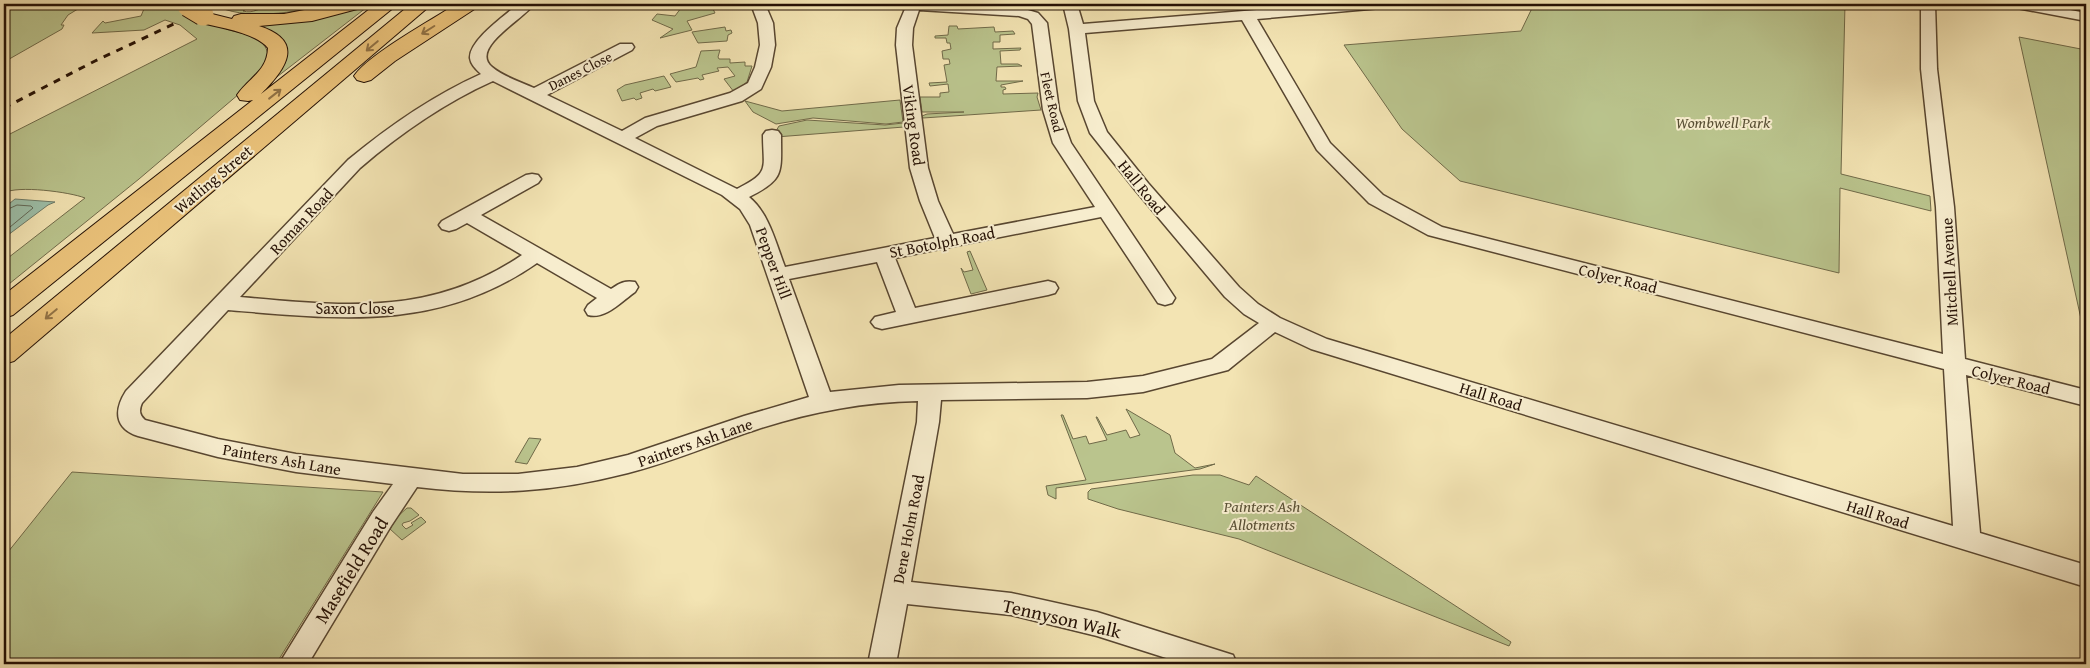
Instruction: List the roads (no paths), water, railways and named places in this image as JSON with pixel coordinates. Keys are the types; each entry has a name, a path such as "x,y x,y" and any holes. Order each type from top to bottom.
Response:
{"highway":[{"path":"192,8 246,20 274,20 316,14 354,4"},
{"name":"Watling Street","path":"4,309 388,4"},
{"name":"Watling Street","path":"4,354 422,4"},
{"path":"89,283 234,179 388,57 469,4"},
{"path":"39,280 98,224 269,77 275,68 279,52 272,39 248,28 204,18 192,8"}],"street":[{"name":"Pepper Hill","path":"527,4 486,38 480,48 478,57 480,64 492,75 737,196 757,218 779,275 822,402"},
{"name":"Fleet Road","path":"896,4 1021,12 1036,18 1039,23 1050,102 1056,128 1071,159 1165,298"},
{"name":"Hall Road","path":"1070,4 1077,28 1086,101 1099,132 1142,187 1232,292 1251,309 1273,322 1319,344 2086,576"},
{"path":"1077,28 1381,4"},
{"name":"Mitchell Avenue","path":"1928,4 1929,69 1945,207 1964,513 1968,540"},
{"path":"2017,4 2086,17"},
{"path":"622,138 649,123 736,97 747,93 755,86 769,40 764,5"},
{"name":"Viking Road","path":"914,5 905,28 904,45 918,160 929,201 946,242"},
{"name":"Colyer Road","path":"1247,15 1323,146 1376,199 1435,231 2086,398"},
{"name":"Danes Close","path":"534,95 628,46"},
{"name":"Roman Road","path":"134,397 336,183 372,149 423,112 492,75"},
{"path":"737,196 763,183 772,172 772,135"},
{"path":"449,225 532,179"},
{"name":"St Botolph Road","path":"779,275 1106,210"},
{"path":"468,215 535,255 620,293 594,310"},
{"path":"884,254 908,316"},
{"name":"Saxon Close","path":"224,303 365,311 409,308 449,298 474,289 508,273 535,255"},
{"path":"882,322 1048,288"},
{"name":"Painters Ash Lane","path":"134,397 129,406 129,417 131,422 138,427 218,448 273,459 411,477 487,484 591,474 636,463 752,422 822,402 876,394 1088,390 1143,384 1182,376 1220,365 1273,322"},
{"name":"Dene Holm Road","path":"882,664 928,422 930,392"},
{"name":"Masefield Road","path":"293,664 382,520 411,477"},
{"name":"Tennyson Walk","path":"896,592 1011,604 1096,624 1223,664"}],"water":[{"path":"15,199 55,202 48,205 4,238 4,208"}],"railway":[{"path":"4,108 95,61 176,23"}],"park label":[{"name":"Wombwell Park","path":"1723,122"},
{"name":"Painters Ash Allotments","path":"1262,515"}]}
